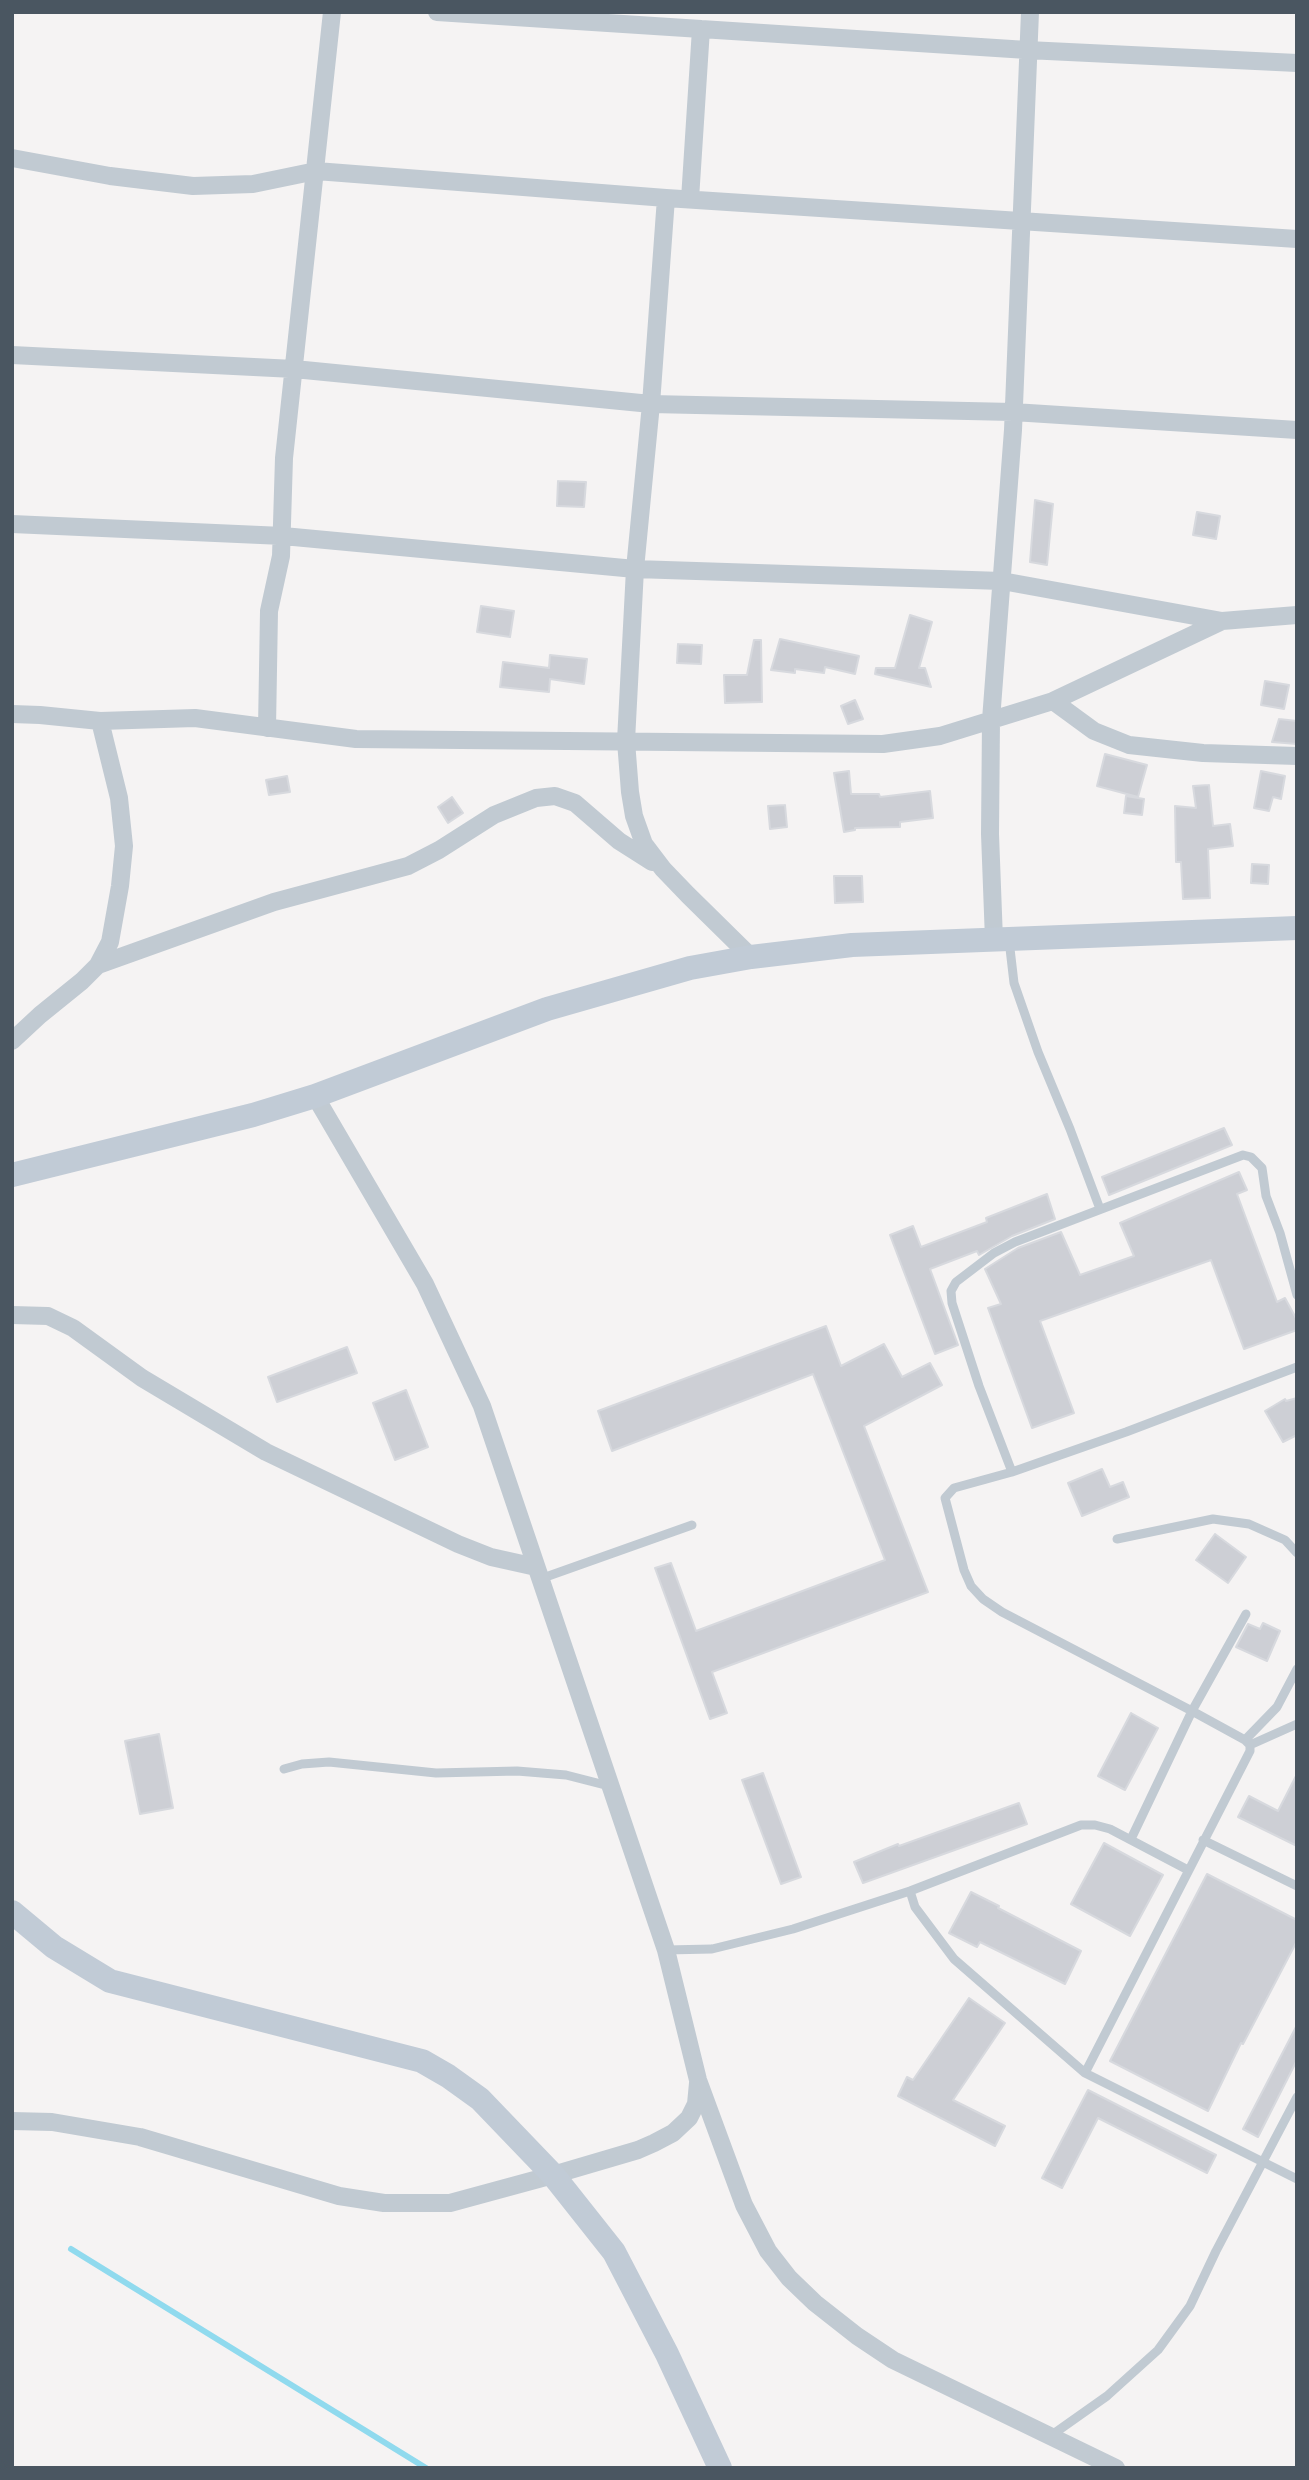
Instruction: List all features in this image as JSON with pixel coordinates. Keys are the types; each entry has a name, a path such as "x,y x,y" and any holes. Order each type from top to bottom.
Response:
{"main road":[{"path":"12,1175 253,1115 315,1096 547,1009 690,968 751,957 852,945 1297,928"},
{"path":"12,1912 54,1947 84,1968 110,1981 422,2061 480,2099 553,2175 614,2252 667,2354 720,2468"}],"street":[{"path":"267,728 270,611 283,536 284,458 332,12"},
{"path":"437,12 680,20 702,29 1027,50 1297,63"},
{"path":"1002,940 990,835 991,720 1013,412 1030,12"},
{"path":"690,198 702,29"},
{"path":"12,158 110,176 193,186 253,184 316,171 666,198 1297,239"},
{"path":"666,198 651,404 635,569 626,741 634,816 644,844 663,869 751,957"},
{"path":"12,355 294,369 651,404 1013,412 1297,430"},
{"path":"12,524 283,536 635,569 1002,581 1222,621 1297,615"},
{"path":"12,714 100,721 195,718 356,739 883,744 940,736 1053,701 1222,621"},
{"path":"1053,701 1094,731 1129,745 1203,753 1297,756"},
{"path":"12,1041 98,965 110,942 124,846 119,798 100,721"},
{"path":"98,965 274,902 408,866 494,815 536,798 555,796 575,803 619,841 663,869"},
{"path":"315,1096 425,1284 482,1406 666,1950 698,2080 744,2205 768,2251 789,2278 815,2303 893,2360 1116,2468"},
{"path":"12,1315 48,1316 73,1328 142,1378 266,1452 458,1544 538,1573"},
{"path":"12,2121 52,2122 140,2137 339,2196 384,2203 450,2203 638,2150 673,2133 689,2118 696,2104 698,2080"}],"lane":[{"path":"1002,940 1014,983 1100,1209"},
{"path":"1012,1472 958,1323 951,1291 963,1276 994,1253 1015,1242 1136,1198 1234,1157 1251,1157 1262,1168 1266,1196 1280,1233 1297,1295"},
{"path":"1085,2073 1250,1751 1248,1743 1192,1711 1002,1612 983,1599 964,1570 945,1498 954,1488 1012,1472 1297,1367"},
{"path":"1117,1539 1213,1519 1249,1524 1285,1540 1297,1553"},
{"path":"538,1573 692,1525"},
{"path":"1131,1839 1192,1711 1246,1614"},
{"path":"1248,1743 1277,1707 1297,1669"},
{"path":"1248,1743 1297,1724"},
{"path":"284,1769 329,1762 436,1773 517,1771 566,1775 609,1786"},
{"path":"666,1950 712,1949 756,1939 910,1891 1081,1825 1095,1825 1131,1839 1188,1870"},
{"path":"1203,1840 1297,1886"},
{"path":"910,1891 915,1907 954,1959 1085,2073 1297,2179"},
{"path":"1049,2437 1107,2396 1158,2350 1190,2306 1297,2097"}],"building":[{"path":"558,481 586,482 584,507 557,506"},
{"path":"1035,500 1053,504 1047,565 1030,562"},
{"path":"1197,512 1220,516 1216,539 1193,535"},
{"path":"481,606 514,611 510,637 477,632"},
{"path":"910,615 932,622 919,668 925,668 931,687 875,674 876,668 895,668"},
{"path":"780,639 859,656 855,674 825,667 824,673 795,669 795,673 771,670"},
{"path":"754,640 761,640 762,702 725,703 724,675 747,675"},
{"path":"678,644 702,645 701,664 677,663"},
{"path":"550,655 587,659 584,684 550,679 549,692 500,687 503,662 549,668"},
{"path":"1265,681 1289,685 1284,709 1261,705"},
{"path":"855,700 863,719 848,724 841,706"},
{"path":"1279,719 1297,721 1297,744 1272,742"},
{"path":"1105,754 1147,765 1138,797 1097,786"},
{"path":"849,771 851,794 879,794 880,797 930,791 933,818 900,822 900,827 855,828 844,832 834,773"},
{"path":"1261,771 1285,776 1281,799 1273,797 1269,811 1254,808"},
{"path":"287,776 290,792 269,795 266,780"},
{"path":"1209,785 1213,826 1230,824 1233,846 1208,849 1210,898 1183,899 1181,862 1176,862 1175,806 1196,808 1193,786"},
{"path":"1126,796 1144,799 1142,815 1124,813"},
{"path":"452,797 463,813 448,823 438,807"},
{"path":"785,805 787,827 770,829 768,806"},
{"path":"1252,864 1269,865 1268,884 1251,883"},
{"path":"834,876 862,876 863,902 835,903"},
{"path":"1224,1128 1232,1145 1109,1195 1102,1177"},
{"path":"1239,1172 1247,1190 1237,1194 1277,1302 1285,1298 1297,1320 1297,1330 1244,1349 1211,1260 1040,1321 1074,1413 1032,1428 988,1308 1001,1304 985,1269 1018,1248 1061,1232 1080,1275 1134,1256 1120,1223"},
{"path":"1047,1194 1055,1219 1012,1236 979,1255 977,1251 930,1269 958,1345 935,1354 890,1235 913,1226 921,1247 987,1222 986,1218"},
{"path":"826,1326 841,1366 884,1344 902,1377 930,1363 942,1385 864,1426 928,1592 712,1672 727,1713 710,1719 655,1568 671,1563 696,1631 885,1560 813,1374 612,1451 598,1411"},
{"path":"347,1347 357,1373 277,1402 268,1377"},
{"path":"406,1390 428,1447 395,1460 373,1403"},
{"path":"1297,1398 1297,1435 1283,1442 1265,1411 1285,1399"},
{"path":"1102,1469 1110,1487 1123,1482 1129,1497 1082,1516 1068,1483"},
{"path":"1215,1534 1246,1557 1228,1583 1196,1560"},
{"path":"1263,1623 1280,1631 1267,1661 1236,1647 1248,1624 1260,1629"},
{"path":"1131,1713 1158,1728 1125,1790 1098,1776"},
{"path":"159,1734 173,1808 140,1814 125,1741"},
{"path":"763,1773 801,1877 781,1884 742,1780"},
{"path":"1297,1774 1297,1846 1238,1817 1249,1796 1278,1811"},
{"path":"1019,1803 1027,1824 863,1883 854,1862 898,1844 899,1846"},
{"path":"1104,1843 1163,1875 1130,1936 1071,1904"},
{"path":"1207,1874 1297,1920 1297,1941 1243,2044 1241,2043 1208,2111 1110,2061"},
{"path":"971,1892 1081,1951 1065,1984 980,1942 977,1947 949,1933"},
{"path":"969,1998 1005,2023 953,2100 1005,2126 995,2146 898,2096 907,2077 913,2080"},
{"path":"1297,2025 1297,2060 1258,2137 1243,2129"},
{"path":"1088,2090 1216,2155 1207,2173 1098,2118 1062,2188 1042,2178"}],"waterway":[{"path":"71,2249 426,2468"}]}
